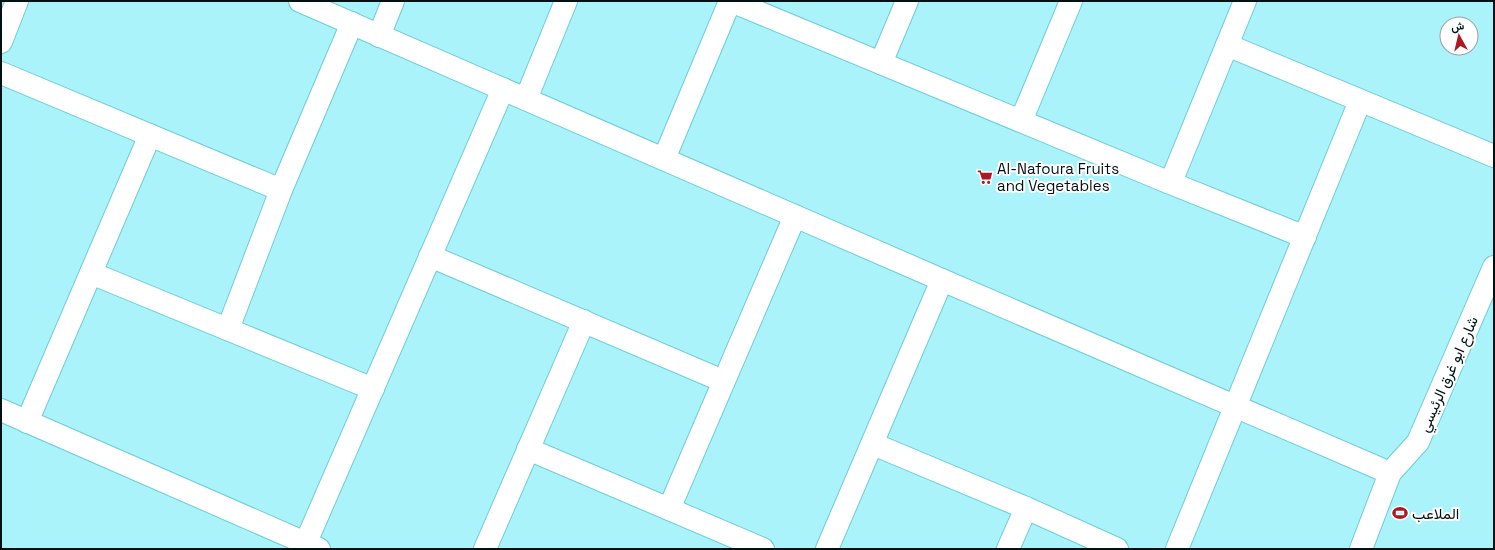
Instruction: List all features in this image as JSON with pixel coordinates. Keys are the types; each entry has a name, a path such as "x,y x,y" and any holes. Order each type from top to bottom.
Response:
{"street":[{"path":"1,42 17,1"},
{"path":"300,1 1390,473 1361,549"},
{"path":"379,36 393,1"},
{"path":"526,99 566,1"},
{"path":"664,159 731,1 1168,182 1305,237"},
{"path":"881,63 907,1"},
{"path":"1021,121 1071,1"},
{"path":"1168,182 1173,177 1245,1"},
{"path":"228,329 281,190 352,23"},
{"path":"1227,45 1494,156"},
{"path":"1,73 281,190"},
{"path":"1,410 310,547 373,389 503,89"},
{"path":"1177,549 1360,101"},
{"path":"27,422 150,135"},
{"path":"668,509 795,216"},
{"path":"430,256 723,381"},
{"name":"شارع ابو غرق الرئيسي","path":"1390,473 1418,442 1494,267"},
{"path":"91,273 373,389"},
{"path":"827,549 942,280"},
{"path":"485,549 584,321"},
{"path":"873,444 1026,508 1117,549"},
{"path":"528,449 763,549"},
{"path":"1008,549 1026,508"}],"place":[{"name":"Al-Nafoura Fruits and Vegetables","path":"985,177"},
{"name":"الملاعب","path":"1400,513"}]}
